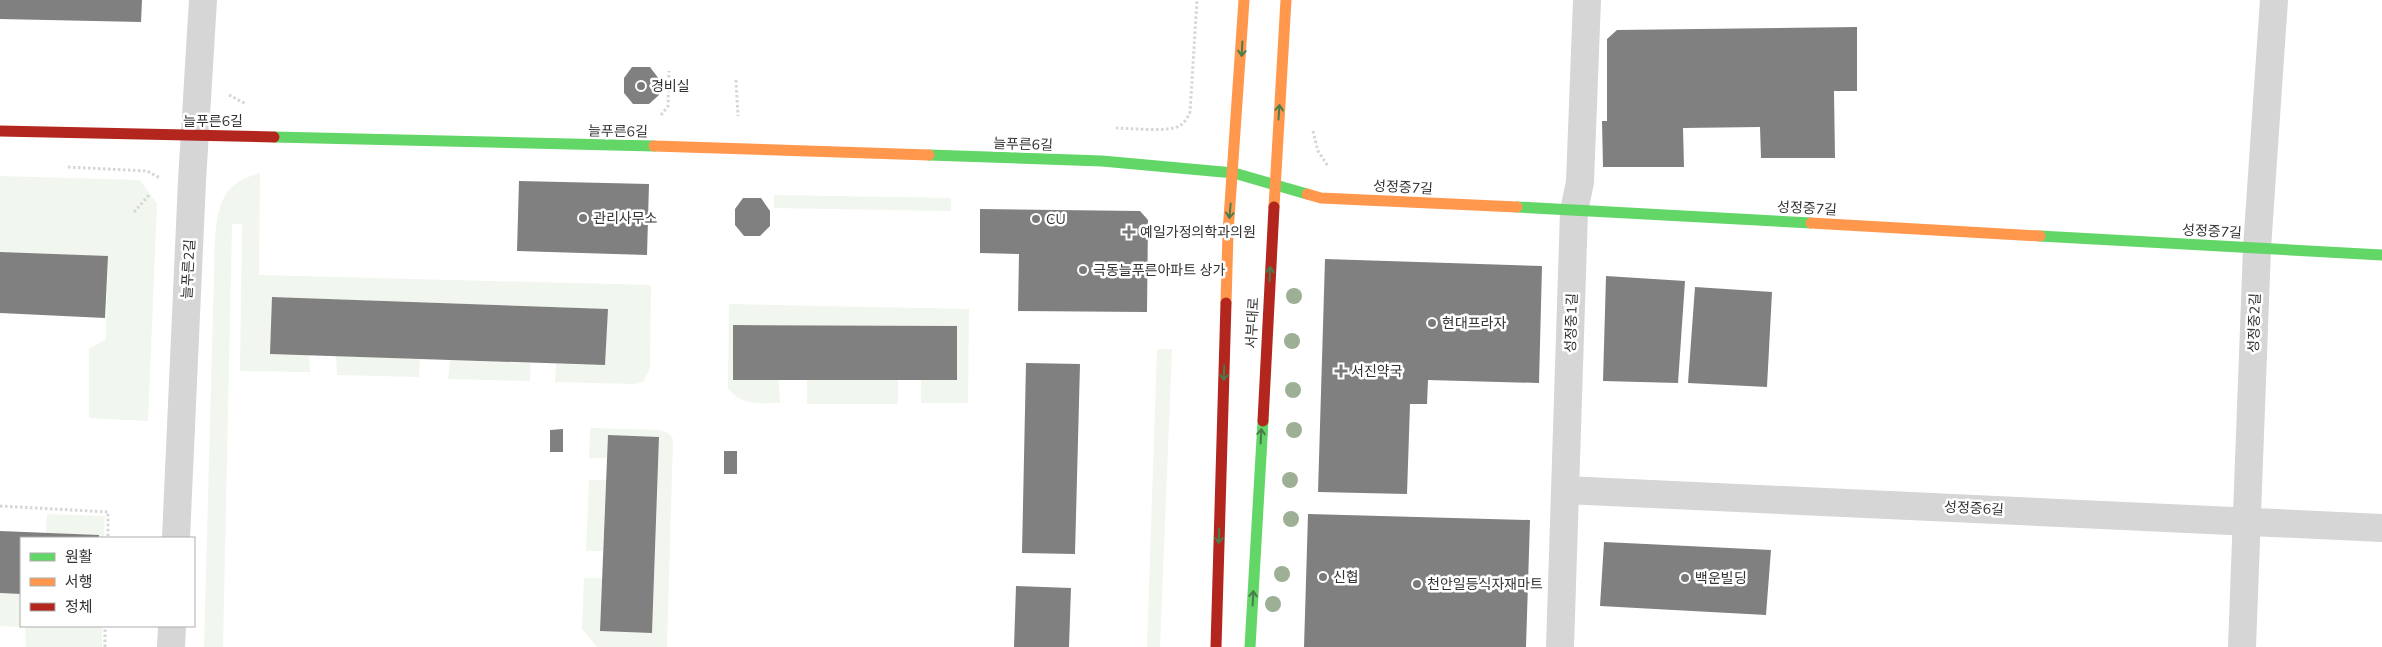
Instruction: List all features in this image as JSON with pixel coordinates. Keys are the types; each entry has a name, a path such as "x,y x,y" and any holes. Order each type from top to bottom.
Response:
{"street":[{"name":"늘푸른2길","path":"176,537 192,181 203,0"},
{"name":"서부대로","path":"1216,647 1228,233 1234,173 1244,0"},
{"name":"서부대로","path":"1250,647 1274,184 1286,0"},
{"name":"성정중1길","path":"1560,647 1574,211 1580,182 1587,0"},
{"name":"성정중2길","path":"2242,647 2257,248 2274,0"},
{"name":"늘푸른6길","path":"0,131 702,147 1102,161 1234,173"},
{"name":"성정중7길","path":"1234,173 1321,198 2382,256"},
{"name":"성정중6길","path":"1566,490 2382,528"},
{"path":"171,647 172,627"}],"path":[{"path":"1111,128 1170,129 1182,125 1186,120 1190,112 1197,0"},
{"path":"658,119 668,106 669,71"},
{"path":"736,80 736,115 742,119"},
{"path":"228,94 250,106"},
{"path":"1310,123 1318,151 1330,169"},
{"path":"67,167 146,171 163,182"},
{"path":"134,212 150,194"},
{"path":"0,506 108,512 108,537"},
{"path":"105,627 105,647"}],"shaded area":[{"path":"260,173 259,275 651,285 650,368 643,382 635,384 555,382 556,364 605,365 607,309 273,297 309,355 310,372 240,371 242,224 232,224 223,647 204,647 215,236 221,204 225,196 238,182"},
{"path":"0,176 140,180 157,204 148,421 89,418 89,349 106,339 108,257 0,252"},
{"path":"774,195 951,198 951,211 774,208"},
{"path":"729,304 969,309 968,403 921,403 921,380 957,380 957,326 733,325 779,380 780,403 745,401 733,394 728,388"},
{"path":"1157,349 1172,349 1160,647 1147,647"},
{"path":"336,356 420,359 419,377 337,375"},
{"path":"450,360 531,363 530,381 448,379"},
{"path":"807,380 898,380 898,404 807,404"},
{"path":"590,428 660,430 668,433 673,439 667,647 597,647 582,629 584,578 602,578 600,630 652,633 659,438 608,435 607,458 589,458"},
{"path":"589,480 606,480 603,551 586,551"},
{"path":"47,514 105,516 104,537 99,537 99,535 46,533"},
{"path":"0,593 20,594 20,627 0,626"},
{"path":"25,627 102,627 102,647 26,647"}],"building":[{"path":"0,0 142,0 141,22 0,19"},
{"path":"1857,27 1857,91 1834,91 1835,158 1761,158 1760,127 1683,128 1684,167 1603,167 1602,121 1607,121 1607,39 1617,30"},
{"name":"경비실","path":"632,67 650,67 659,79 659,95 649,104 633,104 624,93 624,78"},
{"name":"관리사무소","path":"519,181 649,184 647,255 517,251"},
{"path":"743,198 761,198 770,211 770,226 760,236 744,236 735,225 735,209"},
{"name":"극동늘푸른아파트 상가","path":"980,209 1140,211 1148,220 1147,312 1018,311 1019,254 980,253"},
{"path":"0,252 108,256 105,318 0,313"},
{"name":"현대프라자","path":"1325,259 1542,266 1539,383 1428,380 1427,404 1410,404 1407,494 1318,492"},
{"path":"1606,276 1685,281 1678,383 1603,381"},
{"path":"1695,287 1772,292 1767,387 1688,383"},
{"path":"272,297 608,309 605,365 270,354"},
{"path":"733,325 957,326 957,380 733,380"},
{"path":"1026,363 1080,364 1075,554 1022,553"},
{"path":"563,429 563,452 550,452 550,430"},
{"path":"608,435 659,437 652,633 600,631"},
{"path":"724,451 737,451 737,474 724,474"},
{"name":"천안일등식자재마트","path":"1308,514 1530,520 1526,647 1304,647"},
{"path":"0,531 99,535 99,537 20,537 20,594 0,593"},
{"name":"백운빌딩","path":"1604,542 1771,550 1766,615 1600,606"},
{"path":"1016,586 1071,588 1069,647 1014,647"}],"traffic: fast":[{"path":"274,137 654,146"},
{"path":"929,155 1102,161 1234,173 1307,194"},
{"path":"1517,207 1811,223"},
{"path":"2040,236 2382,255"},
{"path":"1250,647 1263,421"}],"traffic: slow":[{"path":"1226,303 1228,233 1244,0"},
{"path":"1274,207 1286,0"},
{"path":"654,146 929,155"},
{"path":"1307,194 1321,198 1517,207"},
{"path":"1811,223 2040,236"}],"traffic: jam":[{"path":"0,131 274,137"},
{"path":"1263,421 1274,207"},
{"path":"1216,647 1226,303"}],"place":[{"name":"경비실","path":"641,86"},
{"name":"관리사무소","path":"583,218"},
{"name":"CU","path":"1036,219"},
{"name":"예일가정의학과의원","path":"1129,232"},
{"name":"극동늘푸른아파트 상가","path":"1083,270"},
{"name":"현대프라자","path":"1432,323"},
{"name":"서진약국","path":"1341,371"},
{"name":"신협","path":"1323,577"},
{"name":"백운빌딩","path":"1685,578"},
{"name":"천안일등식자재마트","path":"1417,584"}]}
